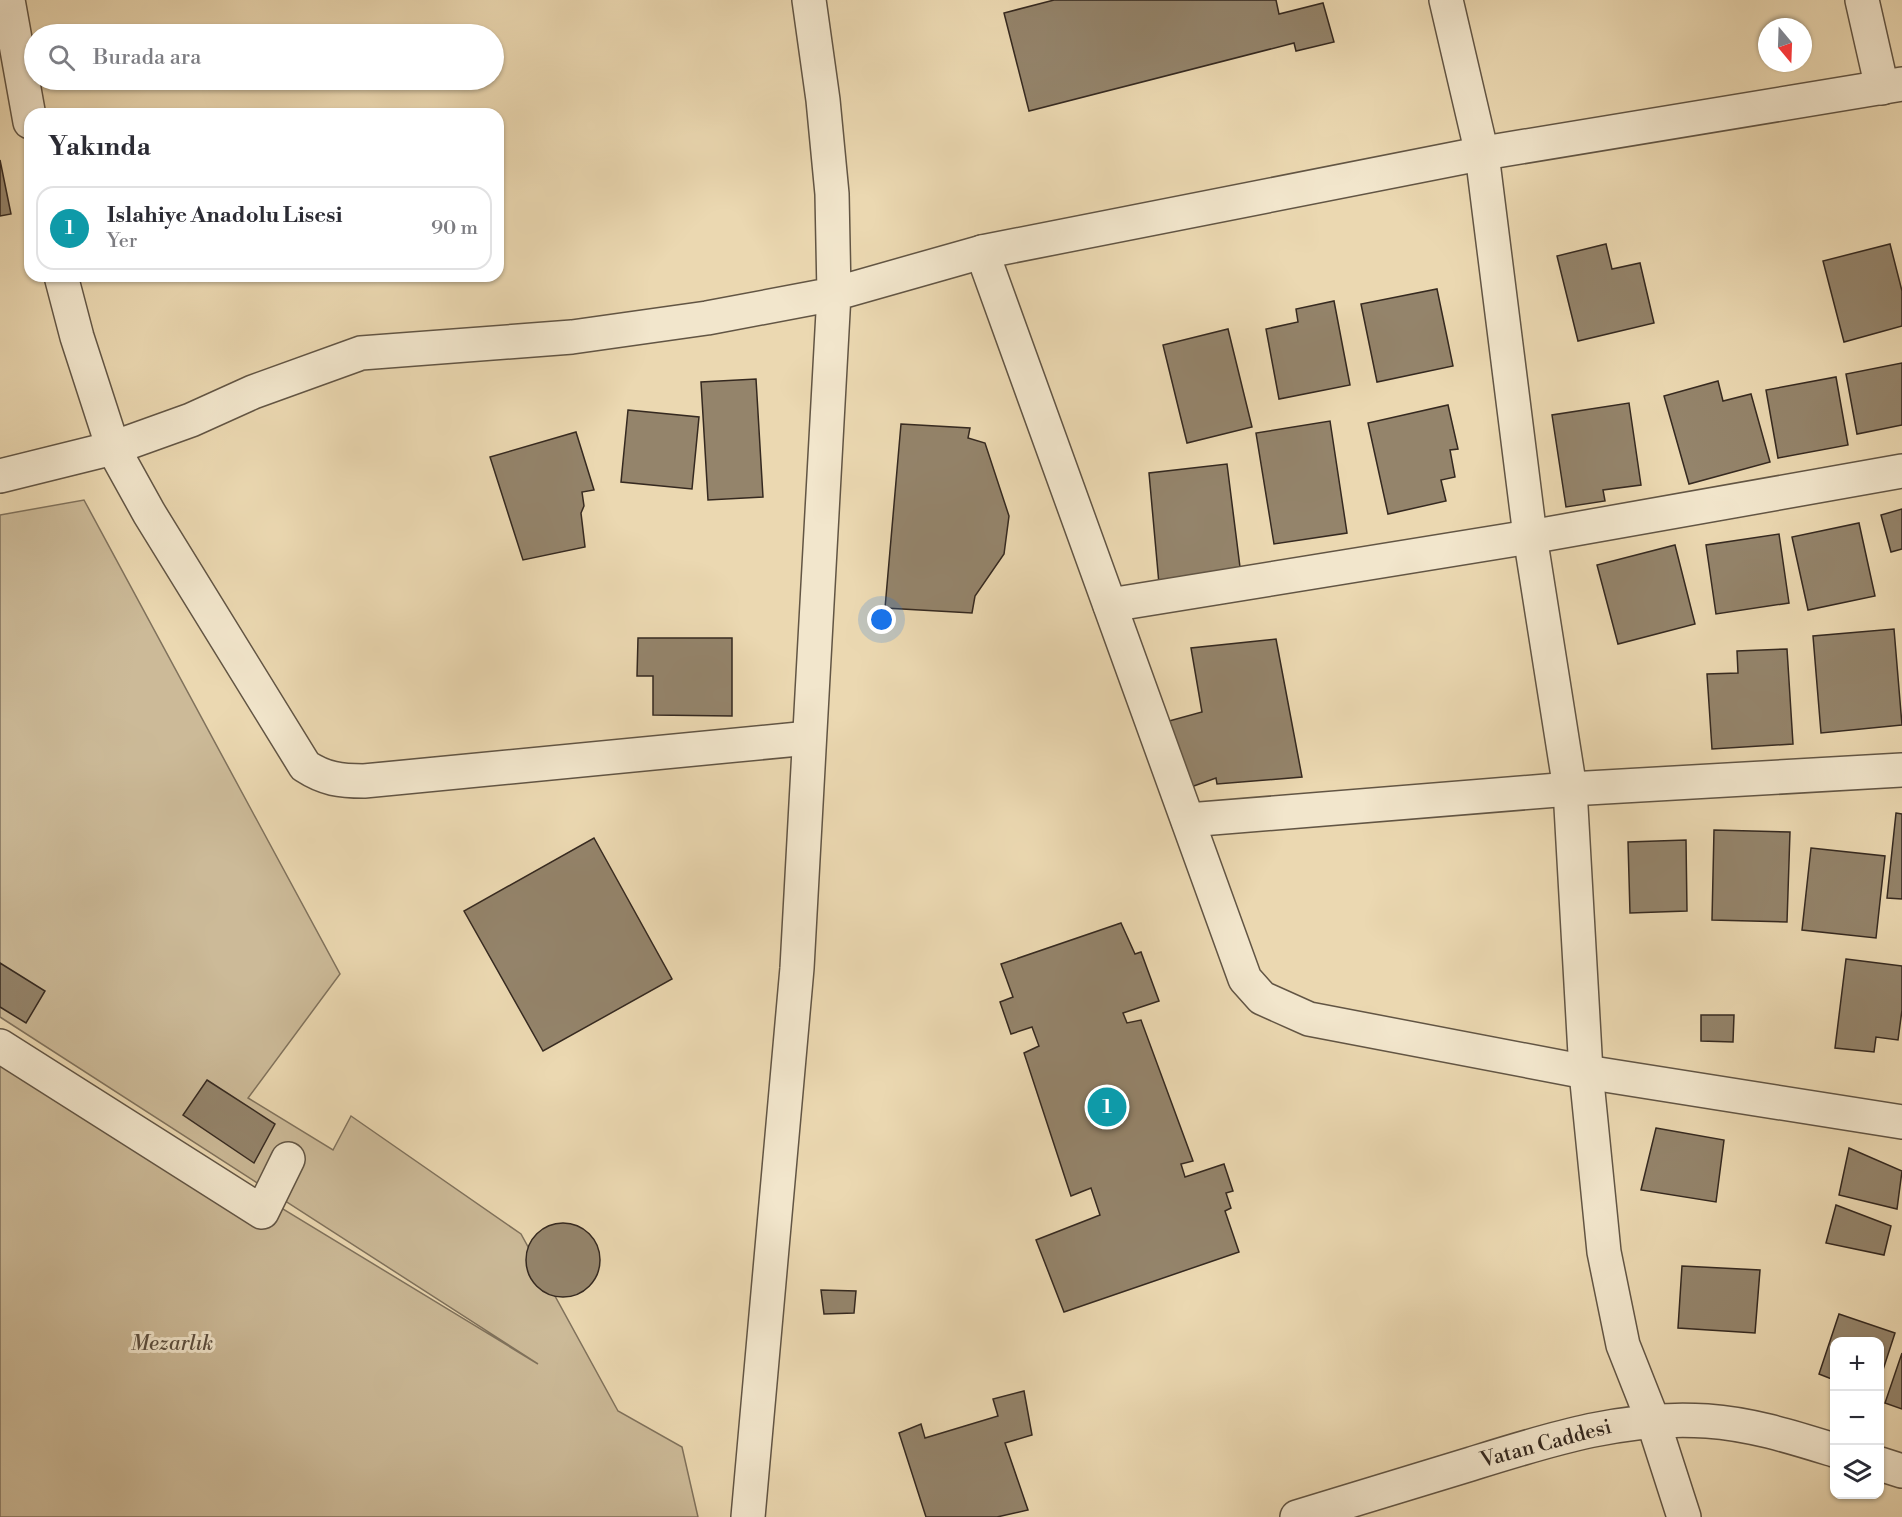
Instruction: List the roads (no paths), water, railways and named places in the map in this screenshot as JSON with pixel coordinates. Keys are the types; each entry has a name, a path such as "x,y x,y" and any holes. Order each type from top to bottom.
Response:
{"street":[{"path":"8,0 24,89"},
{"path":"748,1517 797,968 834,294 832,194 809,0"},
{"path":"1446,0 1482,154 1530,536 1570,789 1586,1072 1604,1252 1623,1345 1653,1421 1684,1517"},
{"path":"0,476 113,448 191,420 253,392 362,353 572,337 707,318 834,294 982,252 1482,154 1892,86 1862,0"},
{"path":"24,90 27,108"},
{"path":"982,252 1245,979 1262,998 1309,1019 1586,1072 1902,1122"},
{"path":"63,282 77,337 113,448 148,513 305,765 320,776 338,781 364,781 809,738"},
{"path":"1110,605 1530,536 1902,471"},
{"path":"1188,820 1570,789 1902,770"},
{"path":"0,1046 262,1212 288,1159"},
{"name":"Vatan Caddesi","path":"1297,1517 1595,1428 1653,1421 1706,1421 1765,1429 1830,1449"},
{"path":"1884,1465 1902,1471"}],"place":[{"name":"Islahiye Anadolu Lisesi","path":"1107,1107"}],"park label":[{"name":"Mezarlık","path":"172,1344"}]}
